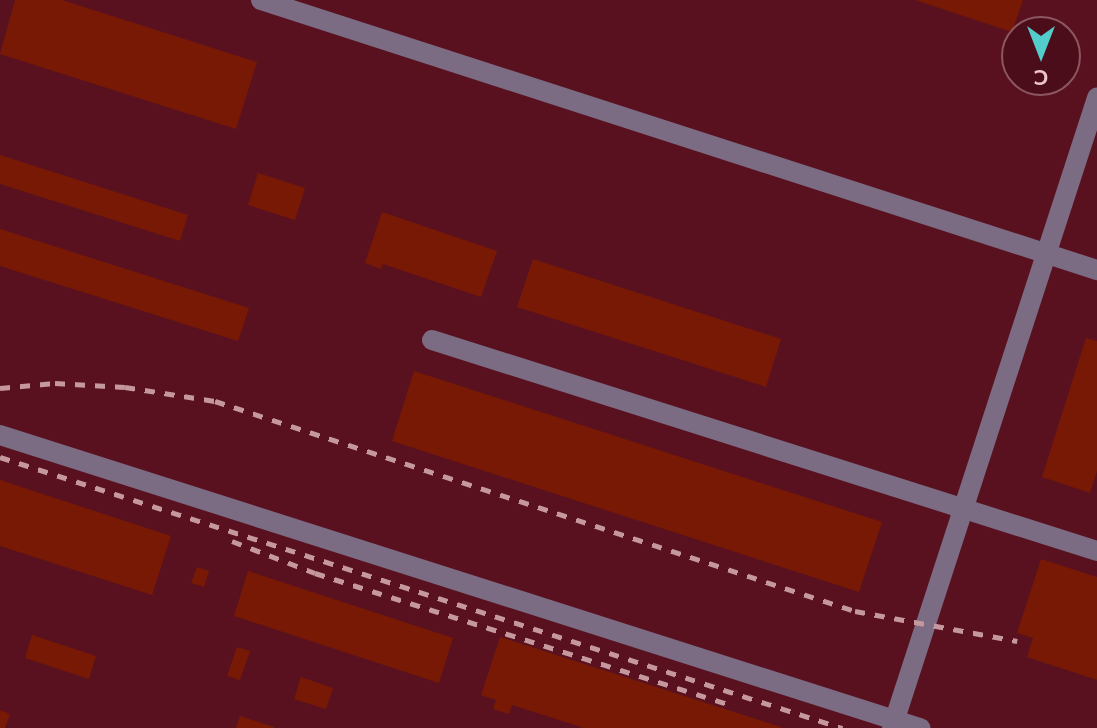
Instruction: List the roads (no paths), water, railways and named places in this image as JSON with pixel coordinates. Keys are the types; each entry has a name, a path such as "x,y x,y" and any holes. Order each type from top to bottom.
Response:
{"lane":[{"path":"261,0 1097,270"},
{"path":"893,724 1097,98"},
{"path":"432,340 1097,551"},
{"path":"0,435 893,724 920,728"}],"railway":[{"path":"0,388 55,383 125,387 215,401 855,611 1017,641"},
{"path":"0,457 842,728"},
{"path":"232,541 315,573 730,705"}]}
